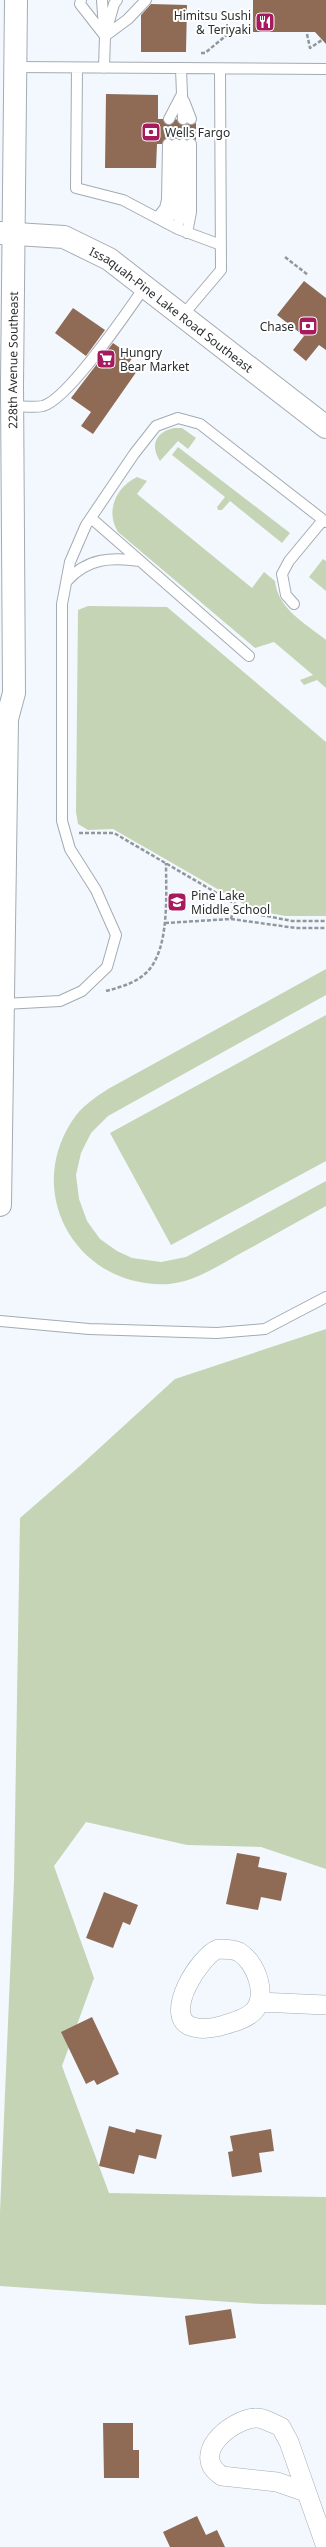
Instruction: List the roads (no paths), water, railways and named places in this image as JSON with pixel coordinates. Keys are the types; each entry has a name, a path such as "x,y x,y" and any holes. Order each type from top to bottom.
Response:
{"main road":[{"name":"228th Avenue Southeast","path":"0,1205 4,1004 2,714 14,693 12,406 7,233 15,67 16,0"},
{"name":"Issaquah-Pine Lake Road Southeast","path":"7,233 64,237 87,246 109,259 146,285 326,427"}],"street":[{"path":"218,1949 239,1952 248,1960 256,1972 259,2002 254,2011 240,2020 205,2028 190,2026 183,2018 181,2005 184,1989 209,1952 218,1949"},
{"path":"259,2002 326,2006"},
{"path":"306,2492 277,2482 222,2476 212,2464 210,2451 214,2441 233,2424 256,2417 281,2427 289,2442 326,2547"}],"lane":[{"path":"81,0 80,4 105,36"},
{"path":"102,0 105,36 104,68"},
{"path":"105,36 114,4 117,0"},
{"path":"105,36 128,19 146,0"},
{"path":"15,67 326,69"},
{"path":"77,68 76,188 123,200 176,228 221,245"},
{"path":"181,69 180,119 181,96"},
{"path":"183,315 221,270 220,69"},
{"path":"161,220 174,210 180,144"},
{"path":"176,228 183,212 180,144"},
{"path":"180,144 192,212 187,233"},
{"path":"12,406 44,406 63,393 120,324 146,285"},
{"path":"4,1004 60,1001 82,991 107,967 116,934 96,890 70,849 62,822 62,604 70,562 91,518 134,454 156,426 178,418 200,424 325,521 289,561 282,574 286,595 294,604"},
{"path":"91,518 249,656"},
{"path":"66,583 77,571 95,561 120,558 141,562"},
{"path":"0,1321 89,1329 231,1332 265,1329 326,1297"}],"place":[{"name":"Himitsu Sushi & Teriyaki","path":"265,22"},
{"name":"Wells Fargo","path":"151,132"},
{"name":"Chase","path":"308,326"},
{"name":"Hungry Bear Market","path":"106,359"},
{"name":"Pine Lake Middle School","path":"177,902"}]}
